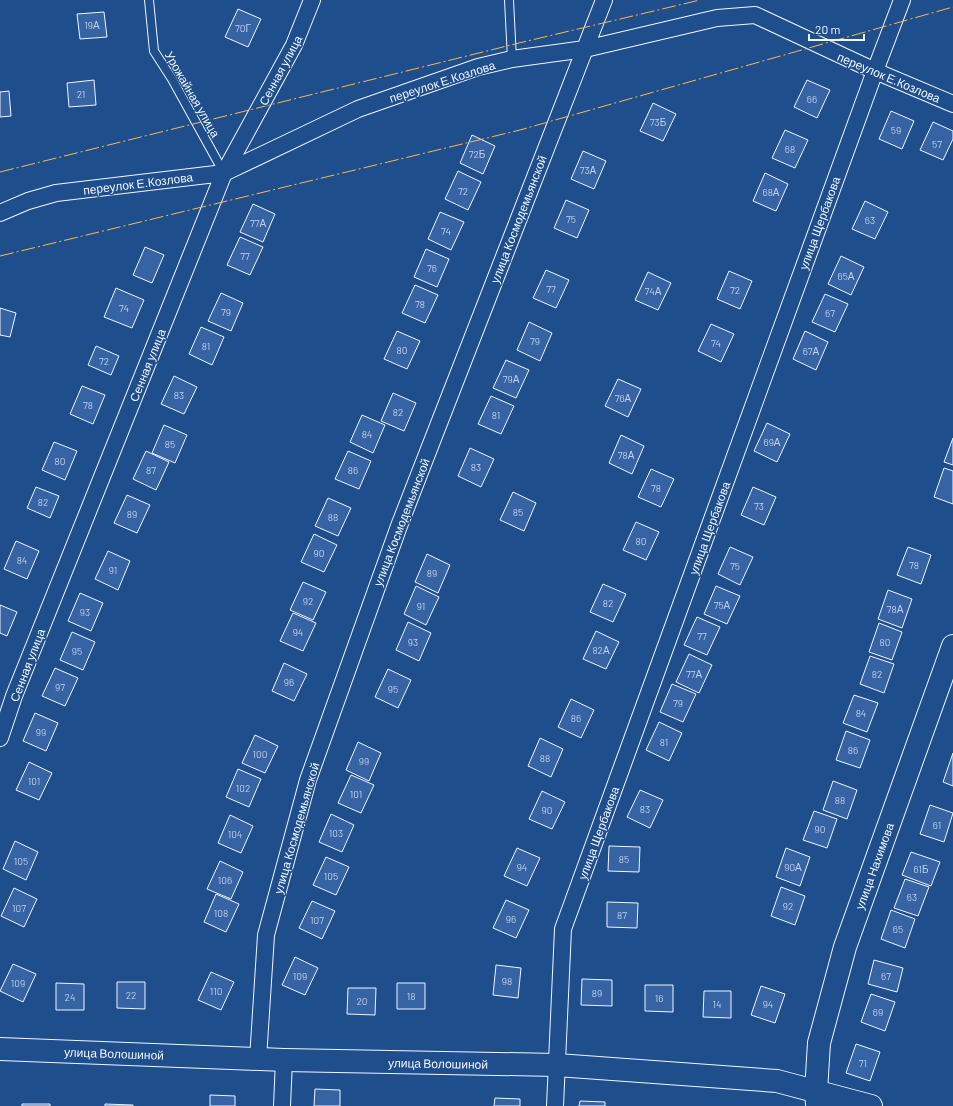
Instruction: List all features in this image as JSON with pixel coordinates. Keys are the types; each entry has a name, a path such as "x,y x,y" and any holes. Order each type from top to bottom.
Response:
{"street":[{"name":"Сенная улица","path":"0,738 14,696 224,173 294,45 312,0"},
{"name":"улица Космодемьянской","path":"258,1059 266,935 308,780 399,526 604,0"},
{"name":"улица Щербакова","path":"555,1106 563,929 902,0"},
{"name":"переулок Е.Козлова","path":"0,213 28,201 56,193 224,173 358,109 478,67 512,59 585,49 717,18 755,16 875,71 953,104"},
{"name":"улица Нахимова","path":"817,1098 819,1043 845,947 953,646"},
{"name":"улица Волошиной","path":"0,1049 284,1060 557,1064 777,1081 817,1098 872,1106"},
{"path":"282,1106 284,1060"}],"lane":[{"name":"Урожайная улица","path":"149,0 154,51 224,173"},
{"path":"510,0 512,59"}],"building":[{"path":"238,9 261,19 248,47 225,37"},
{"path":"104,12 107,37 80,39 77,14"},
{"path":"94,80 96,105 69,107 67,83"},
{"path":"807,80 830,90 817,118 794,107"},
{"path":"9,91 11,116 0,117 0,92"},
{"path":"653,103 676,114 663,141 640,131"},
{"path":"891,111 914,121 902,149 879,139"},
{"path":"933,122 953,131 953,139 943,160 920,150"},
{"path":"785,130 808,140 795,168 772,158"},
{"path":"472,135 495,146 483,174 460,163"},
{"path":"583,151 606,161 594,189 571,179"},
{"path":"458,171 481,182 468,210 445,199"},
{"path":"765,173 788,184 776,211 753,201"},
{"path":"566,200 589,210 577,238 554,228"},
{"path":"865,201 888,212 875,239 852,229"},
{"path":"253,204 275,214 263,242 240,232"},
{"path":"440,212 464,222 451,250 428,239"},
{"path":"240,237 263,247 250,275 227,265"},
{"path":"145,247 164,255 152,283 133,275"},
{"path":"426,249 449,259 437,287 414,277"},
{"path":"841,256 864,267 851,295 828,284"},
{"path":"546,270 569,280 556,308 533,298"},
{"path":"729,271 752,281 740,309 717,299"},
{"path":"648,272 671,283 658,310 635,300"},
{"path":"415,285 438,295 425,323 402,313"},
{"path":"116,288 144,300 132,328 104,317"},
{"path":"221,293 243,303 231,331 208,321"},
{"path":"825,294 848,304 835,332 812,322"},
{"path":"0,308 16,313 10,337 0,335"},
{"path":"529,322 552,333 540,361 517,350"},
{"path":"711,324 734,334 721,362 698,351"},
{"path":"201,327 224,337 212,365 189,354"},
{"path":"397,331 420,341 407,369 384,359"},
{"path":"805,331 828,342 816,370 793,359"},
{"path":"96,346 119,356 111,375 88,365"},
{"path":"506,360 529,370 516,398 493,388"},
{"path":"174,376 197,387 184,414 161,404"},
{"path":"618,379 641,389 628,417 605,406"},
{"path":"82,386 105,395 93,424 70,414"},
{"path":"393,393 416,403 404,431 381,421"},
{"path":"491,396 514,406 501,434 478,424"},
{"path":"362,415 385,425 373,453 350,442"},
{"path":"767,423 790,434 777,462 754,451"},
{"path":"164,425 187,435 175,463 152,453"},
{"path":"621,435 644,446 632,474 609,463"},
{"path":"953,438 953,465 944,462"},
{"path":"54,442 77,451 65,480 42,470"},
{"path":"470,448 494,459 481,487 458,476"},
{"path":"146,451 169,462 156,490 133,479"},
{"path":"348,451 371,461 359,489 335,479"},
{"path":"944,468 953,471 953,504 934,497"},
{"path":"651,469 674,479 661,507 638,497"},
{"path":"36,487 59,496 50,518 27,508"},
{"path":"753,487 776,497 764,525 741,515"},
{"path":"513,492 536,503 524,531 500,520"},
{"path":"127,495 150,505 137,533 114,523"},
{"path":"328,498 351,508 338,536 315,526"},
{"path":"636,522 659,532 646,560 623,550"},
{"path":"314,534 337,545 324,572 301,562"},
{"path":"16,541 39,551 27,579 4,569"},
{"path":"730,547 753,557 740,585 718,574"},
{"path":"908,547 931,555 921,584 897,575"},
{"path":"108,551 130,561 118,590 95,579"},
{"path":"427,554 450,565 438,593 415,582"},
{"path":"303,582 326,592 313,620 290,610"},
{"path":"603,584 626,594 613,622 590,612"},
{"path":"416,586 439,597 426,625 404,614"},
{"path":"716,586 740,596 727,624 704,614"},
{"path":"888,590 912,599 902,628 878,619"},
{"path":"80,593 103,603 91,631 68,621"},
{"path":"0,605 17,612 7,636 0,633"},
{"path":"293,613 316,623 303,651 280,641"},
{"path":"697,617 720,627 707,655 684,645"},
{"path":"408,622 431,633 419,661 396,650"},
{"path":"879,623 902,632 892,660 869,652"},
{"path":"596,631 619,642 606,669 583,659"},
{"path":"72,632 95,642 83,670 60,660"},
{"path":"689,654 712,665 699,693 676,682"},
{"path":"870,656 894,664 884,693 860,684"},
{"path":"284,663 307,674 294,701 272,691"},
{"path":"55,668 78,678 65,706 42,696"},
{"path":"388,669 411,680 398,708 375,697"},
{"path":"672,684 696,694 683,722 660,712"},
{"path":"854,695 878,703 867,732 843,723"},
{"path":"571,699 594,710 581,738 558,727"},
{"path":"35,713 58,723 46,751 23,741"},
{"path":"659,722 682,733 669,761 646,750"},
{"path":"846,731 870,740 860,768 836,760"},
{"path":"255,735 278,746 265,773 242,763"},
{"path":"540,738 563,749 551,777 528,766"},
{"path":"358,742 381,753 369,781 346,770"},
{"path":"953,753 953,786 943,782"},
{"path":"29,762 52,773 39,800 16,790"},
{"path":"238,769 261,779 249,807 226,797"},
{"path":"351,775 374,785 361,813 338,803"},
{"path":"833,781 857,790 847,819 823,810"},
{"path":"640,790 663,800 650,828 627,817"},
{"path":"542,791 565,802 552,829 529,819"},
{"path":"930,805 953,813 944,842 920,834"},
{"path":"814,811 837,819 827,848 803,840"},
{"path":"331,814 354,825 342,852 319,842"},
{"path":"230,815 253,826 241,853 218,843"},
{"path":"15,841 38,852 26,880 3,869"},
{"path":"609,846 640,847 639,872 608,871"},
{"path":"517,848 540,858 527,886 504,876"},
{"path":"786,848 810,857 800,886 776,877"},
{"path":"911,852 940,862 931,886 902,875"},
{"path":"326,857 349,867 336,895 313,885"},
{"path":"220,861 243,872 231,899 207,889"},
{"path":"905,879 929,887 918,916 894,908"},
{"path":"781,887 805,896 795,925 771,916"},
{"path":"14,888 37,899 24,927 1,916"},
{"path":"216,894 239,904 226,932 204,922"},
{"path":"506,900 529,910 516,938 493,928"},
{"path":"312,901 335,911 322,939 299,928"},
{"path":"607,902 638,903 637,928 607,927"},
{"path":"891,910 915,919 905,948 881,939"},
{"path":"295,957 318,968 305,995 282,985"},
{"path":"874,960 903,968 897,992 868,984"},
{"path":"13,964 36,974 23,1002 0,991"},
{"path":"496,965 521,968 518,998 493,995"},
{"path":"211,972 234,982 221,1010 198,1000"},
{"path":"582,979 612,980 612,1006 581,1005"},
{"path":"117,982 145,982 145,1009 117,1008"},
{"path":"56,983 84,984 84,1010 56,1010"},
{"path":"397,983 425,983 425,1009 397,1009"},
{"path":"645,985 673,985 673,1012 645,1011"},
{"path":"761,986 785,994 775,1023 751,1015"},
{"path":"348,988 376,988 375,1015 347,1014"},
{"path":"704,991 731,991 731,1018 703,1017"},
{"path":"871,994 895,1002 885,1031 861,1022"},
{"path":"856,1044 880,1052 870,1081 846,1073"},
{"path":"315,1089 340,1090 340,1106 314,1106"},
{"path":"210,1095 235,1096 235,1106 210,1106"},
{"path":"495,1098 520,1099 520,1106 494,1106"},
{"path":"580,1101 605,1102 605,1106 579,1106"},
{"path":"22,1104 50,1104 50,1106 22,1106"},
{"path":"105,1104 133,1105 133,1106 105,1106"}],"power":[{"path":"0,172 519,43 700,0"},
{"path":"0,256 520,130 953,7"}]}
